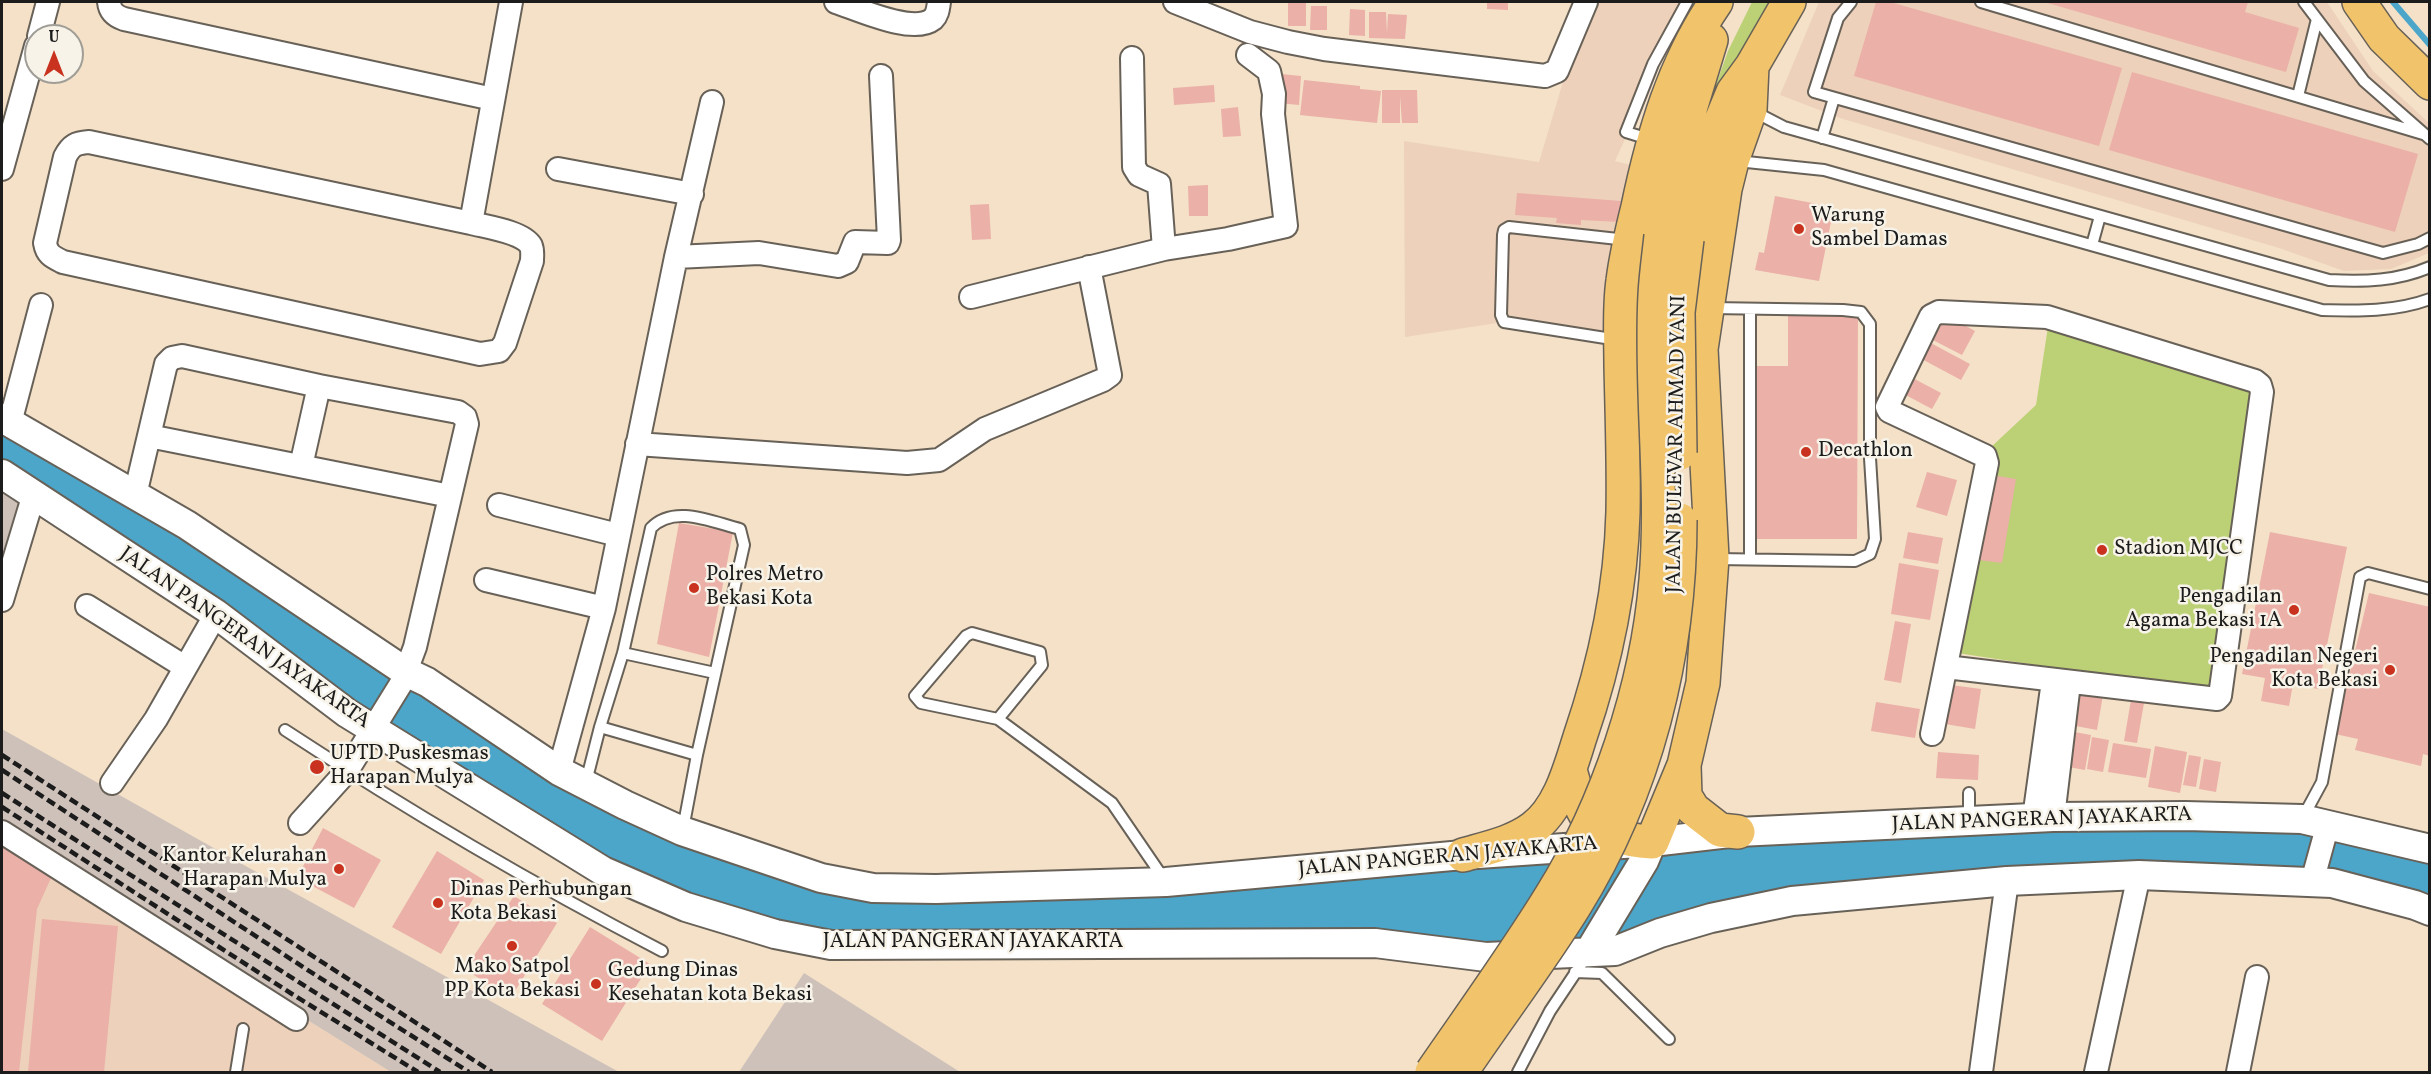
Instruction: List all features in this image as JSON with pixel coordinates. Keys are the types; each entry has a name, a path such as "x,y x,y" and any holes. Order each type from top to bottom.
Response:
{"main road":[{"path":"1463,855 1516,838 1534,827 1548,813 1570,770 1601,673 1621,555 1623,512 1622,282 1659,238 1640,136 1675,77 1704,19 1716,2"},
{"name":"JALAN BULEVAR AHMAD YANI","path":"1432,1072 1552,896 1582,840 1620,749 1647,639 1657,570 1659,515 1655,294 1659,238 1691,106 1712,37 1726,2"},
{"name":"JALAN BULEVAR AHMAD YANI","path":"1461,1072 1575,906 1608,844 1636,780 1659,705 1680,568 1678,312 1659,238 1711,145 1733,92 1752,66 1789,2"},
{"path":"2359,2 2384,38 2430,83"},
{"path":"1570,770 1584,812 1596,825 1648,852 1684,765 1703,683 1712,558 1701,349 1711,272 1732,161 1750,110 1752,66"},
{"path":"1580,737 1597,764 1610,776 1628,781 1653,781 1668,778 1684,765"},
{"path":"1684,765 1685,796 1693,809 1720,830 1738,832"}],"street":[{"path":"42,24 48,2"},
{"path":"109,2 115,16 124,19 493,99"},
{"path":"471,223 511,2"},
{"path":"836,2 907,25 932,20 938,13 939,2"},
{"path":"1175,2 1250,32 1288,42 1324,49 1545,76 1557,71 1586,2"},
{"path":"972,297 1164,249 1228,239 1286,226 1273,114 1274,94 1269,71 1248,55"},
{"path":"1132,58 1134,167 1140,174 1159,184 1164,249"},
{"path":"676,257 759,253 838,266 847,262 855,242 888,243 881,76"},
{"path":"2,169 25,84"},
{"path":"559,771 604,608 676,257 712,102"},
{"path":"89,142 471,223 520,236 532,249 532,261 505,343 499,351 490,353 480,354 63,262 46,252 45,243 65,157 70,147 78,143 89,142"},
{"path":"558,168 692,194"},
{"path":"637,444 907,463 939,460 985,429 1103,380 1110,375 1089,267"},
{"path":"6,421 41,305"},
{"path":"1932,734 1987,463 1985,456 1889,411 1887,407 1931,316 1939,312 2047,317 2255,381 2260,385 2262,392 2220,696 2214,700 1946,667"},
{"path":"135,495 166,364 172,358 182,356 319,386 458,412 465,417 467,424 415,647 404,677 347,771 300,823"},
{"path":"302,466 319,386"},
{"name":"JALAN PANGERAN JAYAKARTA","path":"6,421 187,525 404,677 427,682 585,786 682,831 821,878 873,888 936,890 1166,882 1463,855 1648,852 1738,832 1969,807 2043,818 2185,816 2315,821 2430,849"},
{"path":"148,436 450,496"},
{"name":"JALAN PANGERAN JAYAKARTA","path":"2,474 216,614 347,713 376,724 435,765 603,871 642,890 686,907 765,932 831,945 1375,943 1486,957 1582,962 1660,933 1701,921 1792,901 2007,881 2139,875 2332,882 2430,911"},
{"path":"2,600 34,494"},
{"path":"499,505 618,535"},
{"path":"486,580 604,608"},
{"path":"87,606 185,667"},
{"path":"112,783 156,719 216,614"},
{"path":"2043,818 2061,682"},
{"path":"2312,882 2315,821"},
{"path":"2,832 296,1019"},
{"path":"1582,962 1648,852"},
{"path":"2096,1072 2139,875"},
{"path":"1981,1072 2007,881"},
{"path":"2238,1072 2257,977"}],"lane":[{"path":"1640,136 1653,64 1687,2"},
{"path":"1851,2 1838,18 1814,92 2383,253 2418,244 2430,238"},
{"path":"1981,2 2426,136"},
{"path":"2304,2 2364,81 2426,136"},
{"path":"2298,96 2317,19"},
{"path":"1822,138 1834,98"},
{"path":"1750,110 1784,127 2329,280 2365,283 2410,276 2430,267"},
{"path":"1732,161 1824,170 2322,310 2368,312 2417,304 2430,299"},
{"path":"2092,245 2100,216"},
{"path":"1621,340 1504,322 1501,315 1504,230 1509,227 1659,238"},
{"path":"1708,308 1843,310 1861,312 1870,324 1870,458 1875,539 1870,554 1855,561 1712,558"},
{"path":"1750,310 1750,559"},
{"path":"585,786 623,653 651,528 659,520 678,515 740,529 744,545 682,831"},
{"path":"2315,821 2361,577 2368,573 2430,589"},
{"path":"998,719 1042,665 1042,658 1040,652 972,633 966,636 915,696 921,703 998,719 1112,803 1166,882"},
{"path":"623,653 715,673"},
{"path":"600,727 697,755"},
{"path":"285,730 347,771 583,910 662,951"},
{"path":"1518,1072 1550,1011 1582,962 1602,973 1669,1039"},
{"path":"236,1072 243,1029"}],"shaded area":[{"path":"1587,2 1688,2 1615,161 1646,169 1621,340 1504,322 1405,337 1404,141 1539,162"},
{"path":"1819,2 2327,2 2373,71 2429,123 2429,253 2391,269 2344,271 2279,248 1843,119 1780,95"},
{"path":"2,474 34,494 2,600"},
{"path":"2,729 619,1072 391,1072 2,830"},
{"path":"2,830 391,1072 2,1072"},
{"path":"804,973 960,1072 739,1072"}],"green space":[{"path":"1752,2 1773,2 1713,114 1706,113 1728,51"},
{"name":"Stadion MJCC","path":"2049,320 2256,387 2209,691 1957,653 1990,448 2036,405"}],"water":[{"path":"2,418 559,771 856,885 2185,816 2429,849 2429,911 2332,883 1843,895 1615,952 831,945 642,890 2,474"}],"building":[{"path":"1288,2 1306,2 1306,26 1288,26"},
{"path":"1487,2 1508,2 1508,10 1487,9"},
{"path":"1876,2 1890,2 2122,68 2099,146 1854,76"},
{"path":"2044,2 2248,2 2245,12 2299,28 2286,72"},
{"path":"1311,6 1327,6 1327,30 1310,30"},
{"path":"1350,9 1365,10 1365,36 1349,35"},
{"path":"1369,12 1386,12 1387,33 1388,14 1407,15 1405,39 1369,38"},
{"path":"2132,72 2418,154 2395,232 2109,150"},
{"path":"1281,74 1301,76 1299,105 1278,103"},
{"path":"1304,80 1360,86 1360,89 1381,91 1377,123 1300,115"},
{"path":"1214,85 1215,102 1174,105 1173,88"},
{"path":"1382,90 1417,90 1418,123 1402,123 1400,96 1400,123 1382,123"},
{"path":"1238,107 1241,136 1223,137 1221,109"},
{"path":"1208,185 1208,216 1189,216 1188,186"},
{"path":"1517,193 1621,201 1620,222 1581,220 1581,225 1556,223 1557,218 1515,215"},
{"name":"Warung Sambel Damas","path":"1775,196 1834,207 1819,281 1755,270 1759,252 1764,253"},
{"path":"989,204 991,239 972,240 970,205"},
{"path":"1944,314 1975,331 1962,355 1931,339"},
{"name":"Decathlon","path":"1788,316 1858,316 1857,539 1755,539 1756,366 1788,366"},
{"path":"1927,341 1970,364 1961,380 1918,357"},
{"path":"1909,376 1941,393 1932,409 1900,392"},
{"path":"1927,472 1957,480 1947,516 1916,507"},
{"path":"1992,475 2016,479 2002,563 1978,560"},
{"name":"Polres Metro Bekasi Kota","path":"679,523 733,532 709,657 657,644"},
{"path":"1908,532 1943,538 1938,564 1903,558"},
{"name":"Pengadilan Agama Bekasi 1A","path":"2270,532 2347,547 2318,689 2293,684 2289,706 2261,701 2265,678 2242,674"},
{"path":"1899,563 1939,570 1930,620 1891,614"},
{"name":"Pengadilan Negeri Kota Bekasi","path":"2369,593 2430,607 2430,756 2423,754 2421,766 2355,750 2358,739 2335,734"},
{"path":"1895,621 1911,624 1901,683 1884,680"},
{"path":"1951,685 1981,689 1975,729 1945,724"},
{"path":"2077,691 2103,695 2097,730 2070,725"},
{"path":"2131,700 2144,703 2137,743 2124,741"},
{"path":"1876,702 1920,709 1915,738 1871,731"},
{"path":"2069,731 2091,735 2085,770 2063,766"},
{"path":"2092,737 2109,740 2103,772 2087,769"},
{"path":"2113,743 2151,749 2146,778 2108,772"},
{"path":"2155,746 2187,752 2180,793 2148,787"},
{"path":"1938,752 1979,755 1978,780 1936,778"},
{"path":"2189,755 2201,757 2196,787 2183,785"},
{"path":"2204,759 2221,762 2216,792 2199,789"},
{"name":"Kantor Kelurahan Harapan Mulya","path":"323,828 381,860 354,908 297,878"},
{"path":"2,838 55,869 37,909 19,1072 2,1072"},
{"name":"Dinas Perhubungan Kota Bekasi","path":"437,851 484,880 441,954 392,927"},
{"name":"Mako Satpol PP Kota Bekasi","path":"514,896 557,923 510,999 465,969"},
{"path":"42,919 118,926 104,1072 28,1072"},
{"name":"Gedung Dinas Kesehatan kota Bekasi","path":"590,927 650,964 602,1041 542,1004"}],"waterway":[{"path":"2393,2 2430,45"}],"railway":[{"path":"2,755 492,1072"},
{"path":"2,770 306,969 469,1072"},
{"path":"2,793 440,1072"},
{"path":"2,807 292,994 418,1072"}],"place":[{"name":"Warung Sambel Damas","path":"1799,229"},
{"name":"Decathlon","path":"1806,452"},
{"name":"Stadion MJCC","path":"2102,550"},
{"name":"Polres Metro Bekasi Kota","path":"694,588"},
{"name":"Pengadilan Agama Bekasi 1A","path":"2294,610"},
{"name":"Pengadilan Negeri Kota Bekasi","path":"2390,670"},
{"name":"UPTD Puskesmas Harapan Mulya","path":"317,767"},
{"name":"Kantor Kelurahan Harapan Mulya","path":"339,869"},
{"name":"Dinas Perhubungan Kota Bekasi","path":"438,903"},
{"name":"Mako Satpol PP Kota Bekasi","path":"512,946"},
{"name":"Gedung Dinas Kesehatan kota Bekasi","path":"596,984"}]}
